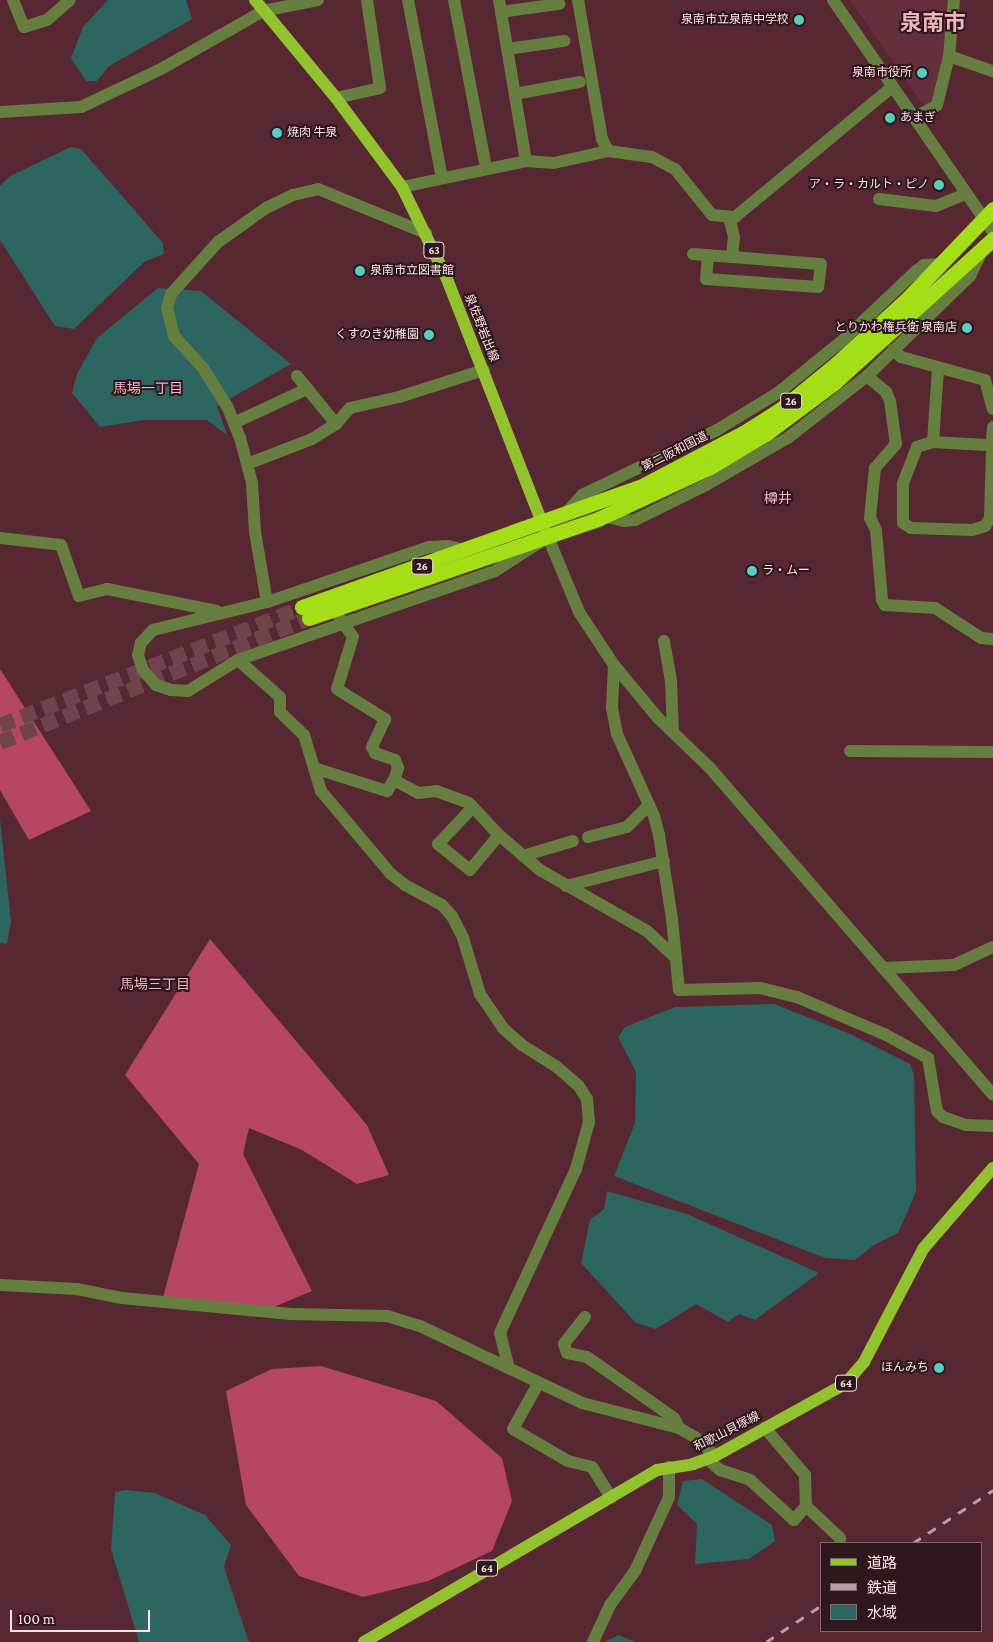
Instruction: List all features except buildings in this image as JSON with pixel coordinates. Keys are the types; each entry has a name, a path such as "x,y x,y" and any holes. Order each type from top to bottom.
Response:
{"highway":[{"name":"第二阪和国道","path":"988,214 943,264 836,364 780,409 715,449 644,485 465,550 306,612 548,537 604,516 710,467 774,428 834,382 989,243"}],"main road":[{"name":"泉佐野岩出線","path":"255,0 336,98 402,187 426,233 484,370 548,537"},
{"name":"和歌山貝塚線","path":"364,1642 656,1470 711,1457 845,1384 857,1373 923,1249 993,1168"}],"street":[{"path":"0,1 4,0"},
{"path":"13,0 24,27 47,20 70,0"},
{"path":"0,112 81,107 161,70 263,11 318,0"},
{"path":"336,98 380,88 367,0"},
{"path":"408,0 442,178"},
{"path":"454,0 486,168"},
{"path":"578,0 602,139 608,152"},
{"path":"833,0 966,194 988,214 993,232"},
{"path":"914,118 937,105 949,56 954,0"},
{"path":"526,161 500,6 559,4"},
{"path":"507,49 564,41"},
{"path":"949,56 992,71"},
{"path":"515,94 580,82"},
{"path":"402,187 526,161 554,163 608,152 652,157 675,169 712,215 736,217 892,86"},
{"path":"267,602 247,464 234,423 203,368 174,336 166,308 171,294 184,276 218,242 266,208 293,195 318,189 426,233"},
{"path":"879,199 936,206 966,194"},
{"path":"729,216 734,237 732,257"},
{"path":"604,516 624,521 636,520 706,485 789,437 867,376 970,276 989,243"},
{"path":"692,254 821,264 818,287 706,279 708,256"},
{"path":"779,284 781,261"},
{"path":"893,350 901,357 985,380 993,409"},
{"path":"933,442 938,368"},
{"path":"247,464 312,439 336,424 350,408 398,397 484,370"},
{"path":"297,376 336,424"},
{"path":"867,376 886,392 890,400 896,444 875,468 870,518 876,530 882,600 885,604 934,608 981,638 993,639"},
{"path":"234,423 307,389"},
{"path":"991,445 933,442 917,447 905,474 903,523 911,528 978,529 988,523 992,509 991,445 993,427"},
{"path":"465,550 448,546 429,547 328,586 153,630 141,643 141,662 156,685 188,691 238,660 341,619 496,571 548,537 579,612 614,665 673,732 710,768 993,1094"},
{"path":"0,538 61,545 79,596 107,589 222,612"},
{"path":"314,768 388,792 398,768 395,760 375,753 372,747 385,719 337,689 353,637 341,619"},
{"path":"664,641 671,681 673,732"},
{"path":"238,660 280,697 280,712 304,735 322,791 390,873 405,886 442,905 452,916 463,938 480,994 503,1028 522,1046 557,1067 578,1085 587,1099 590,1122 576,1169 500,1333 508,1366"},
{"path":"614,665 612,708 617,734 649,805 664,861 679,990 760,988 797,998 886,1034 928,1058 937,1111 943,1117 966,1125 993,1126"},
{"path":"850,751 993,752"},
{"path":"394,780 418,793 436,791 452,795 473,807 499,835 523,856 566,886 647,931 676,958"},
{"path":"588,837 627,827 649,805"},
{"path":"473,807 438,844 470,870 499,835"},
{"path":"523,856 572,841"},
{"path":"566,886 664,861"},
{"path":"883,968 954,965 993,947"},
{"path":"0,1285 77,1289 122,1298 272,1312 386,1316 420,1326 508,1366 538,1384 582,1402 679,1428 696,1438 720,1470 750,1480 794,1520 806,1506 805,1475 765,1428"},
{"path":"585,1316 564,1344 567,1353 587,1356 674,1418 679,1428"},
{"path":"538,1384 513,1429 568,1461 592,1467 611,1498"},
{"path":"593,1642 610,1605 635,1571 669,1497 669,1467"},
{"path":"806,1506 840,1538"}],"shaded area":[{"name":"泉南市役所","path":"850,0 952,0 935,103 924,106"},
{"path":"0,669 91,811 29,840 0,790"},
{"path":"210,939 367,1125 389,1175 357,1184 302,1150 249,1128 243,1154 312,1291 262,1312 162,1301 199,1164 125,1075"},
{"path":"321,1366 436,1401 502,1458 512,1501 492,1551 428,1581 363,1597 299,1576 246,1505 226,1391 272,1369"}],"water":[{"path":"108,0 186,0 192,19 109,66 97,81 86,81 71,58 83,27"},
{"path":"71,147 81,149 163,243 164,254 144,262 74,329 55,326 0,240 0,186 10,176"},
{"path":"158,288 201,291 291,364 217,406 227,435 207,420 143,420 100,427 72,393 77,374 97,338"},
{"path":"0,819 11,922 7,944 0,943"},
{"path":"774,1004 848,1033 910,1064 914,1075 916,1192 898,1233 874,1245 855,1260 825,1258 614,1176 635,1123 636,1072 618,1037 625,1027 675,1007"},
{"path":"607,1191 687,1214 819,1273 755,1320 739,1314 728,1322 696,1304 656,1329 636,1323 581,1263 590,1220 604,1209"},
{"path":"702,1479 772,1525 775,1541 749,1559 695,1564 697,1524 677,1505 683,1481"},
{"path":"126,1490 155,1493 205,1515 231,1545 224,1567 249,1642 139,1642 111,1549 115,1492"},
{"path":"618,1635 636,1642 605,1642"}],"tunnel":[{"path":"0,725 302,607"},
{"path":"0,742 309,618"}],"railway":[{"path":"915,1542 993,1490"},
{"path":"766,1642 820,1606"}],"place":[{"name":"泉南市立泉南中学校","path":"799,20"},
{"name":"泉南市役所","path":"922,73"},
{"name":"あまぎ","path":"890,118"},
{"name":"焼肉 牛泉","path":"277,133"},
{"name":"ア・ラ・カルト・ピノ","path":"939,185"},
{"name":"泉南市立図書館","path":"360,271"},
{"name":"とりかわ権兵衛 泉南店","path":"967,328"},
{"name":"くすのき幼稚園","path":"429,335"},
{"name":"ラ・ムー","path":"752,571"},
{"name":"ほんみち","path":"939,1368"}],"district":[{"name":"泉南市","path":"933,23"},
{"name":"馬場一丁目","path":"148,388"},
{"name":"樽井","path":"778,498"},
{"name":"馬場三丁目","path":"155,984"}]}
